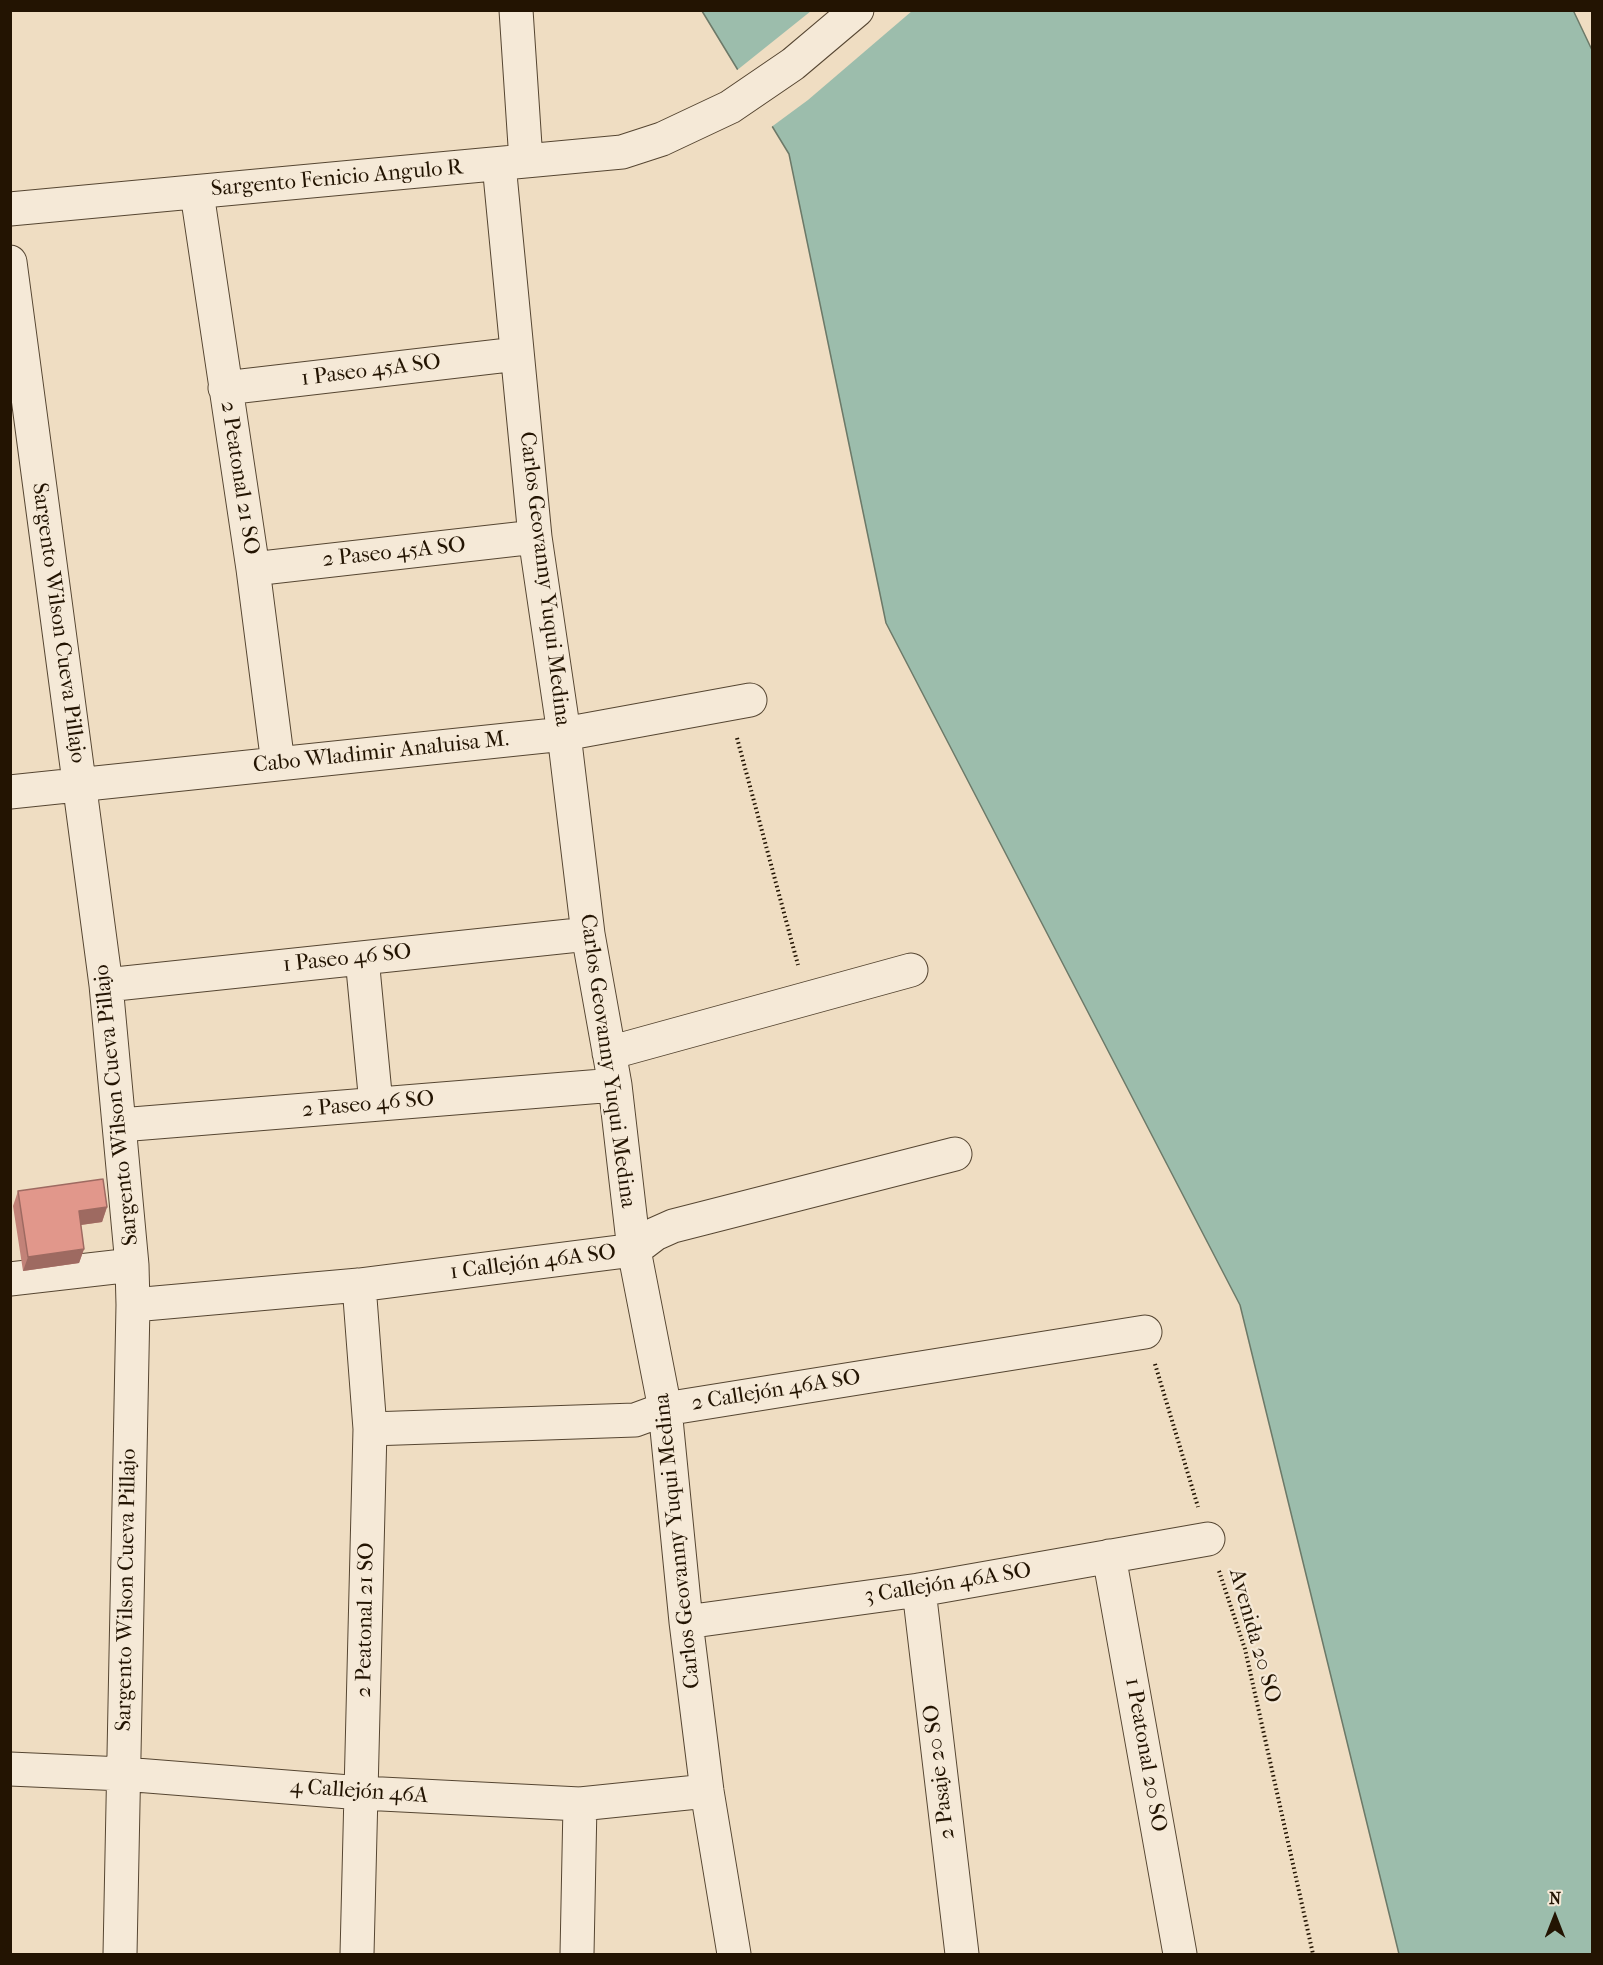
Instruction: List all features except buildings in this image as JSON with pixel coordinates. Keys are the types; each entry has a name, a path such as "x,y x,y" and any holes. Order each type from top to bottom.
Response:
{"street":[{"name":"Carlos Geovanny Yuqui Medina","path":"516,10 513,163 517,354 535,537 564,734 588,934 615,1086 634,1250 665,1409 686,1622 706,1791 734,1954"},
{"name":"Sargento Fenicio Angulo R","path":"10,209 622,152 662,139 730,108 794,64 857,10"},
{"name":"2 Peatonal 21 SO","path":"197,193 253,569 278,764"},
{"name":"Sargento Wilson Cueva Pillajo","path":"10,262 106,985 132,1265 120,1954"},
{"name":"1 Paseo 45A SO","path":"225,388 517,354"},
{"name":"2 Paseo 45A SO","path":"253,569 535,537"},
{"name":"Cabo Wladimir Analuisa M.","path":"10,792 564,734 739,703"},
{"name":"1 Paseo 46 SO","path":"106,985 588,934"},
{"path":"362,958 376,1104"},
{"path":"609,1053 911,970"},
{"name":"2 Paseo 46 SO","path":"120,1125 615,1086"},
{"name":"1 Callejón 46A SO","path":"133,1305 359,1285 634,1250 655,1234 673,1226 955,1154"},
{"path":"10,1279 132,1265"},
{"name":"2 Peatonal 21 SO","path":"357,1954 370,1429 359,1285"},
{"name":"2 Callejón 46A SO","path":"370,1429 635,1420 665,1409 1145,1332"},
{"name":"3 Callejón 46A SO","path":"686,1622 919,1590 1208,1539"},
{"name":"1 Peatonal 20 SO","path":"1110,1556 1180,1954"},
{"name":"2 Pasaje 20 SO","path":"919,1590 962,1954"},
{"name":"4 Callejón 46A","path":"10,1769 123,1774 362,1793 580,1804 706,1791"},
{"path":"577,1954 580,1804"}],"path":[{"path":"739,703 807,1000"},
{"name":"Avenida 20 SO","path":"1145,1332 1208,1539 1245,1649 1313,1954"}],"shaded area":[{"path":"1573,10 1592,50 1592,1954 1399,1954 1240,1305 886,623 789,154 702,11"}],"pier":[{"path":"811,11 912,11 808,100 770,128 736,71"}]}
